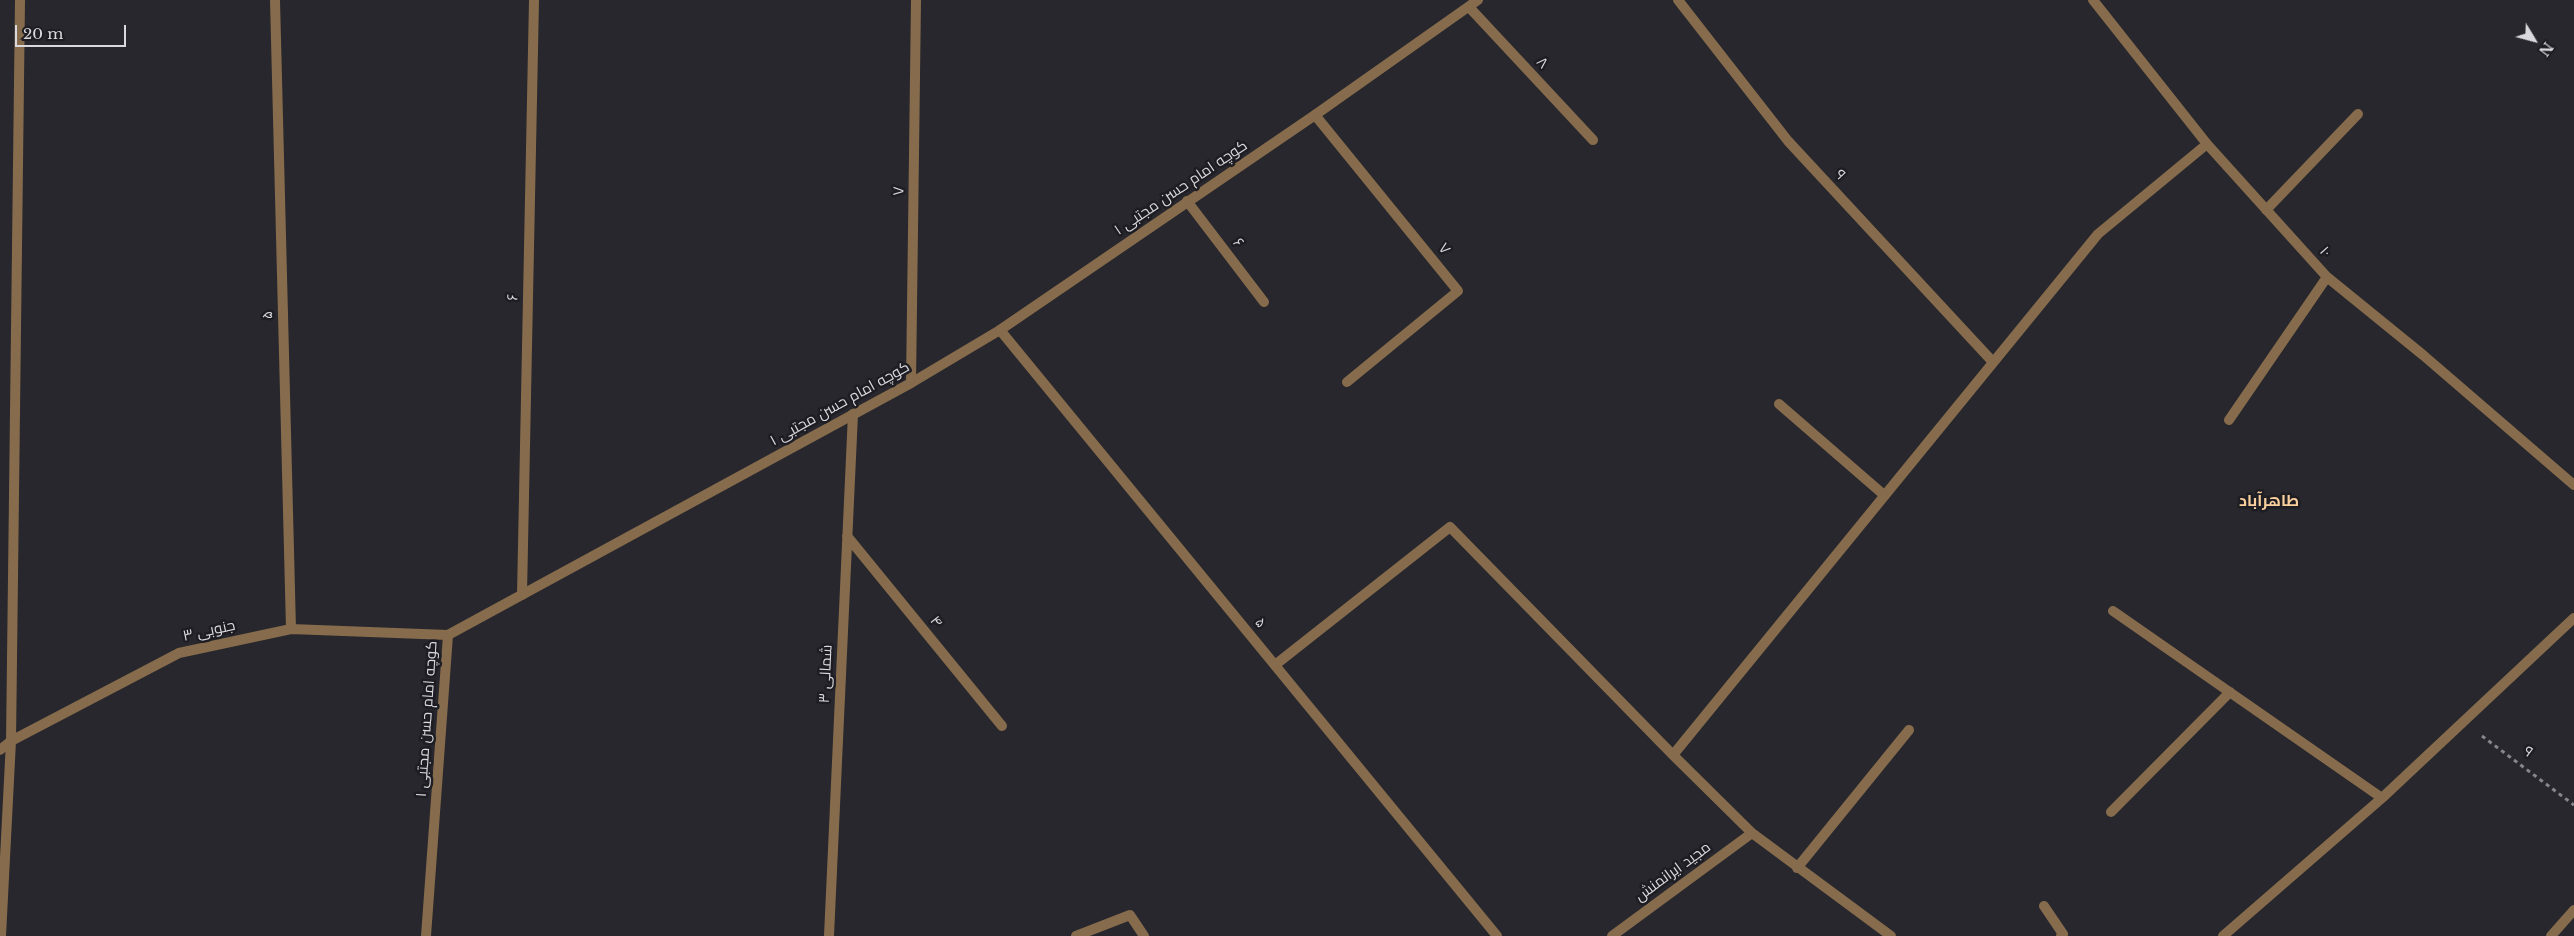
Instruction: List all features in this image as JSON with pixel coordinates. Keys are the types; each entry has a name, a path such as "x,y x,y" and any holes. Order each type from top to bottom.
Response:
{"street":[{"path":"1,936 11,741 20,0"},
{"name":"۵","path":"275,0 291,629"},
{"name":"۶","path":"522,595 534,0"},
{"name":"۷","path":"911,383 916,0"},
{"name":"کوچه امام حسن مجتبی ۱","path":"426,936 448,635 911,383 1000,330 1315,115 1478,0"},
{"name":"۹","path":"1678,0 1788,141 1992,361"},
{"name":"۱۰","path":"2093,0 2207,144 2327,277 2423,355 2574,485"},
{"name":"۸","path":"1469,6 1593,140"},
{"path":"2266,210 2358,114"},
{"name":"۷","path":"1315,115 1458,291 1348,382"},
{"path":"1673,755 1992,361 2098,234 2207,144"},
{"name":"۶","path":"1187,202 1264,302"},
{"path":"2229,420 2327,277"},
{"name":"۵","path":"1000,330 1497,936"},
{"path":"1779,404 1884,495"},
{"name":"۳ شمالی","path":"829,936 852,414"},
{"path":"1275,665 1450,527 1673,755 1752,832 1890,936"},
{"name":"۴","path":"847,536 1002,726"},
{"path":"2113,611 2382,798"},
{"path":"2222,936 2382,798 2574,618"},
{"name":"۳ جنوبی","path":"0,750 11,741 179,654 291,629 448,635"},
{"path":"2112,812 2230,692"},
{"path":"1798,868 1909,730"},
{"name":"مجید ایرانمنش","path":"1612,936 1752,832"},
{"path":"2044,906 2063,934 2061,936"},
{"path":"2551,936 2574,910"},
{"path":"1076,936 1130,915 1144,936"}],"path":[{"name":"۹","path":"2464,723 2574,805"}],"district":[{"name":"طاهرآباد","path":"2269,501"}]}
